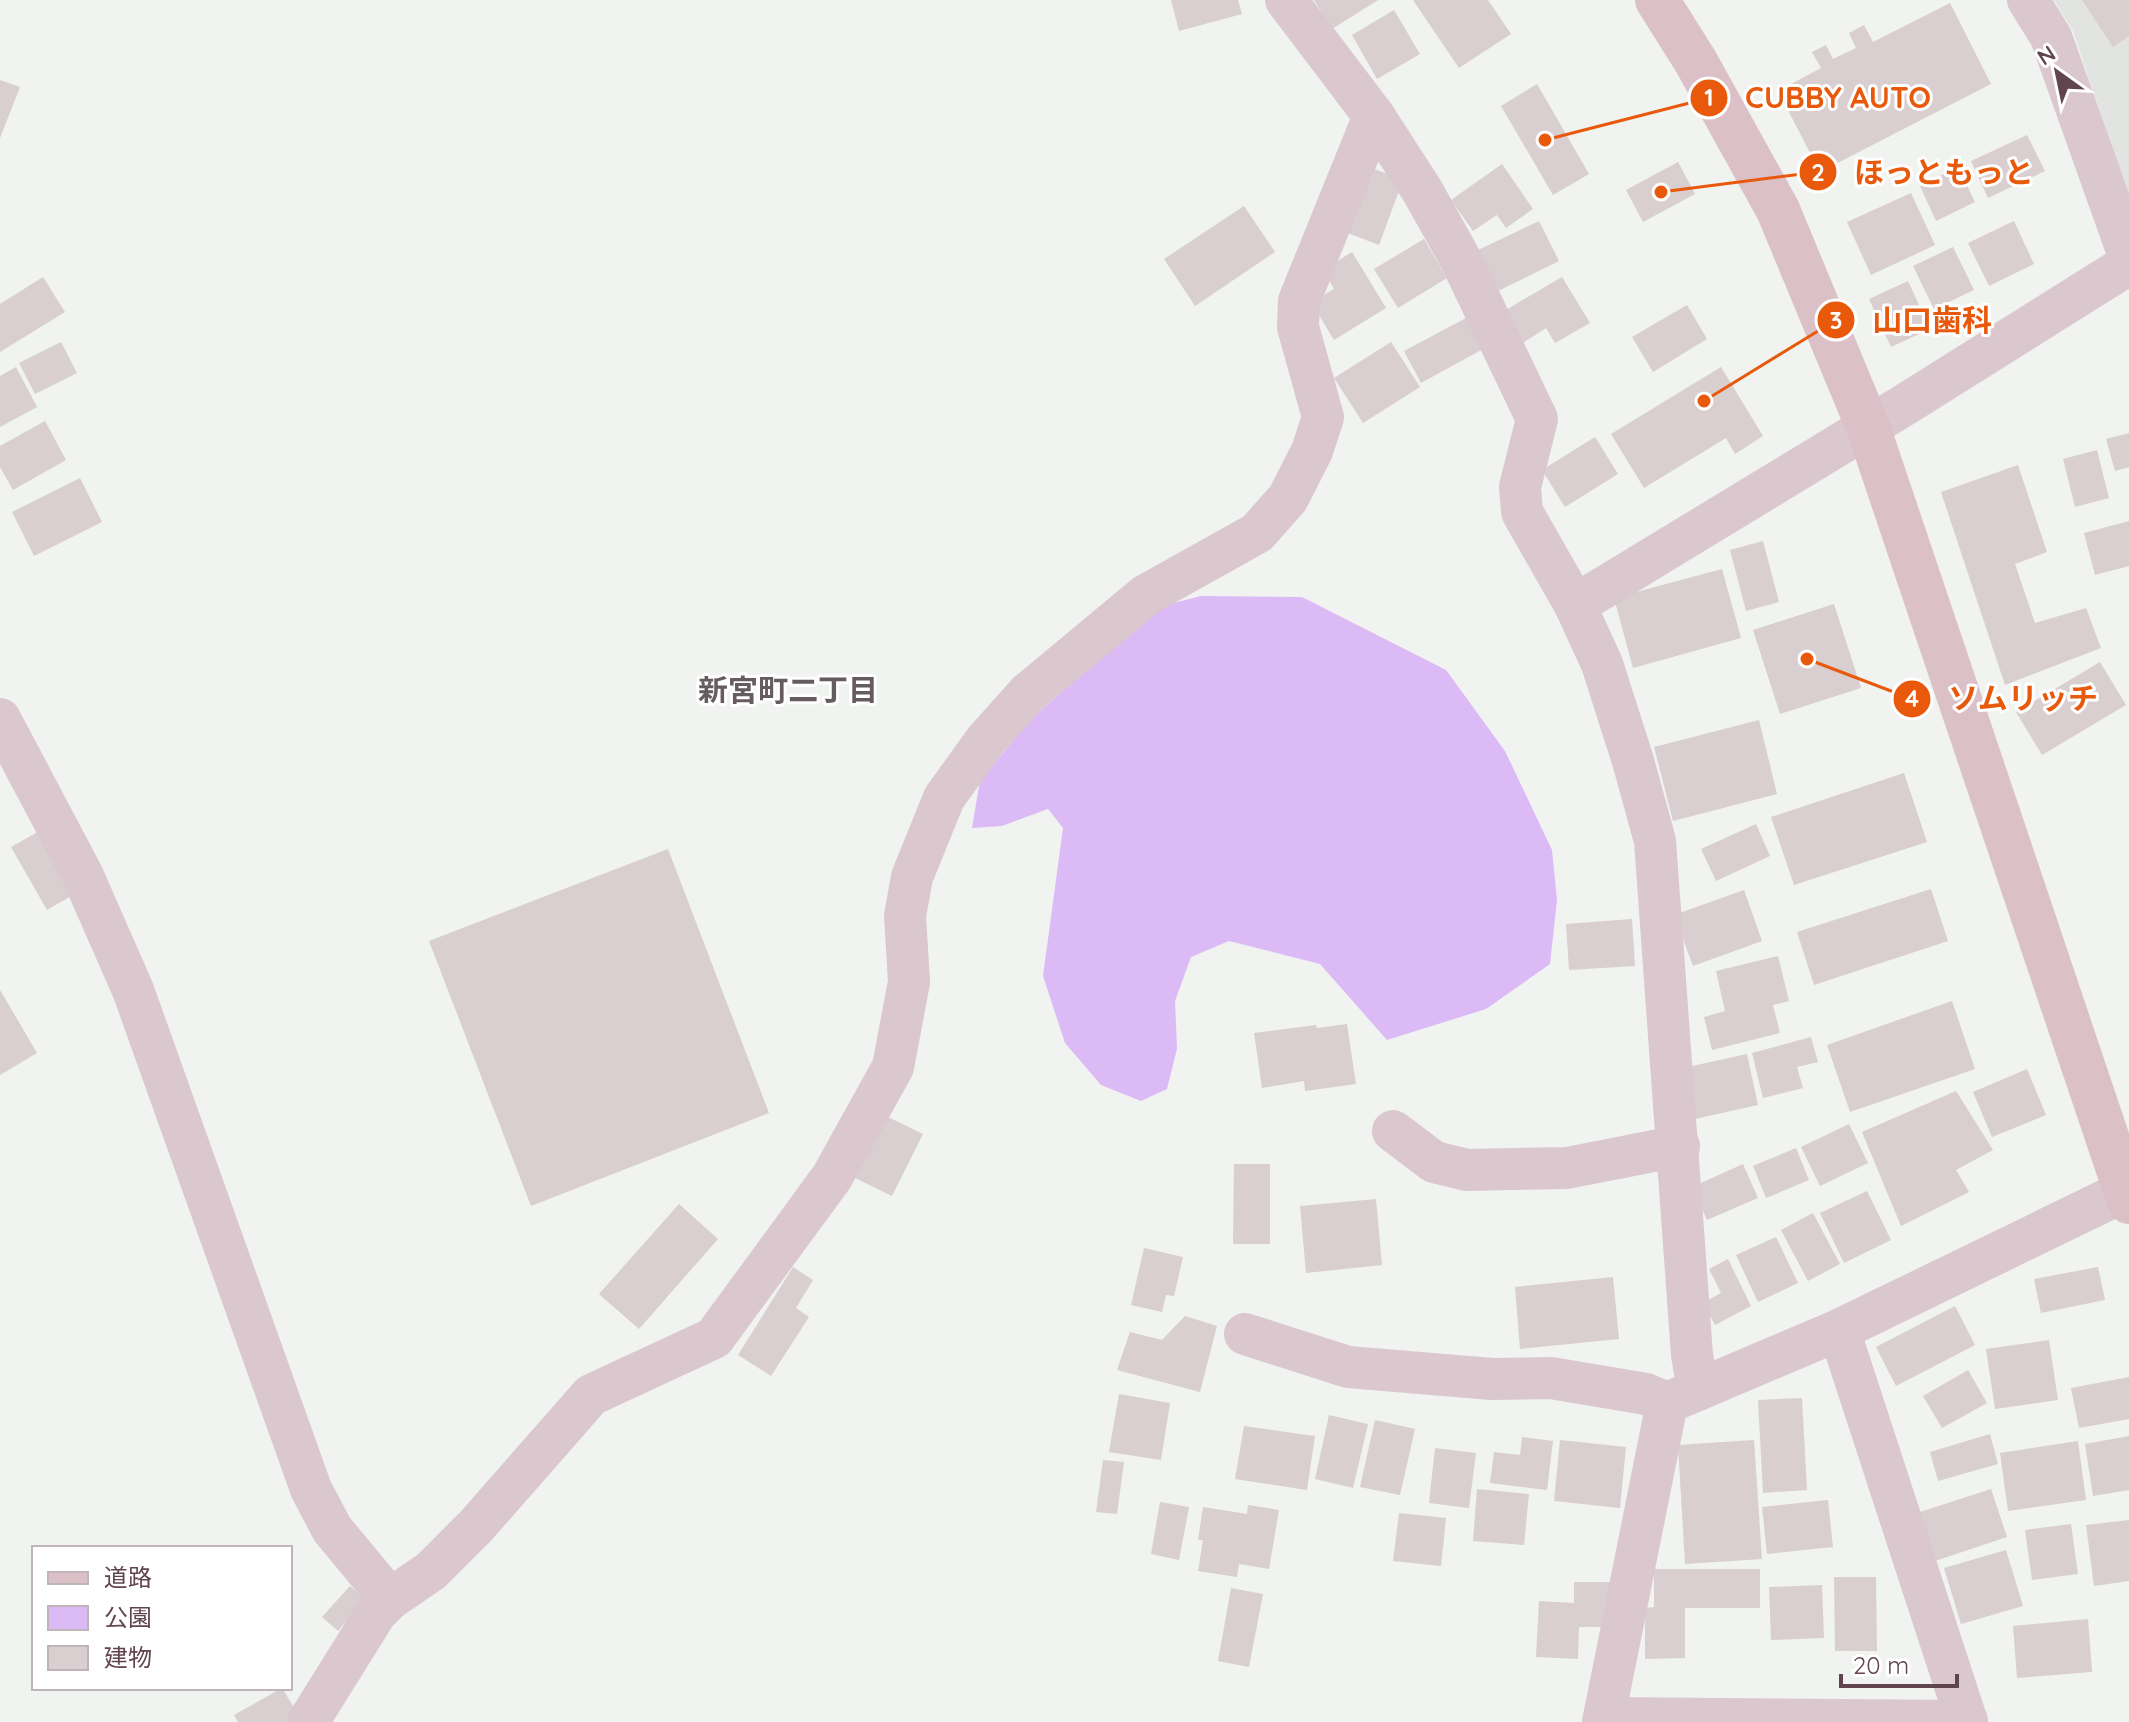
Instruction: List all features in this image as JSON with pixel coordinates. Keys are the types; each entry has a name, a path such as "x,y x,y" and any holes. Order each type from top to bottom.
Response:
{"street":[{"path":"1286,0 1374,116 1423,192 1461,260 1537,419 1520,487 1522,512 1575,605 1602,664 1655,841 1692,1355 1604,1720 1967,1722 1839,1330"},
{"path":"1245,1334 1348,1367 1492,1379 1551,1378 1683,1397 1839,1330 2128,1194 1868,427 1778,210 1696,62 1657,0"},
{"path":"2028,0 2051,37 2129,256"},
{"path":"311,1720 376,1613 390,1599 431,1571 476,1526 591,1395 714,1338 832,1177 893,1067 909,982 905,916 912,877 944,798 985,741 1028,693 1146,595 1257,533 1288,498 1312,451 1323,417 1298,327 1299,301 1374,116"},
{"path":"1575,605 2129,264"},
{"path":"0,719 82,874 133,990 311,1489 332,1529 390,1599"},
{"path":"1393,1131 1434,1162 1467,1170 1567,1168 1679,1146"}],"shaded area":[{"path":"2054,0 2129,0 2129,199 2073,31"}],"green space":[{"path":"1201,596 1302,597 1446,670 1505,751 1552,850 1557,900 1550,964 1486,1009 1387,1040 1320,964 1229,941 1191,957 1175,1001 1177,1049 1167,1089 1141,1101 1101,1085 1065,1043 1043,976 1063,828 1048,809 1002,826 972,828 980,780 1035,715 1162,606"}],"building":[{"path":"1171,0 1238,0 1242,14 1179,31"},
{"path":"1314,0 1378,0 1332,29"},
{"path":"1413,0 1488,0 1511,34 1459,68"},
{"path":"2082,0 2129,0 2129,36 2113,47"},
{"path":"1950,3 1991,84 1820,172 1778,91 1821,68 1812,52 1826,45 1833,59 1856,48 1849,33 1864,25 1873,42"},
{"path":"1394,10 1420,54 1377,79 1352,35"},
{"path":"0,80 20,87 0,138"},
{"path":"1537,84 1589,174 1553,195 1501,106"},
{"path":"2027,135 2045,171 1988,198 1971,161"},
{"path":"1678,162 1695,194 1643,222 1626,190"},
{"path":"1502,164 1533,209 1506,228 1497,215 1473,231 1451,200"},
{"path":"1369,167 1403,180 1379,245 1345,232"},
{"path":"1958,167 1975,202 1936,221 1920,186"},
{"path":"1911,193 1935,245 1871,275 1847,222"},
{"path":"1244,206 1275,252 1195,306 1164,259"},
{"path":"1539,221 1559,261 1496,292 1476,251"},
{"path":"2014,221 2034,264 1989,286 1968,243"},
{"path":"1424,239 1447,278 1398,308 1374,269"},
{"path":"1953,247 1974,290 1934,309 1913,266"},
{"path":"1352,252 1386,308 1334,340 1311,302 1334,289 1323,270"},
{"path":"43,277 65,312 0,352 0,304"},
{"path":"1562,277 1590,323 1555,343 1546,328 1523,343 1504,311"},
{"path":"1908,281 1930,329 1891,347 1869,299"},
{"path":"1687,305 1707,339 1653,372 1632,337"},
{"path":"1466,318 1483,349 1421,383 1404,351"},
{"path":"61,342 77,373 35,394 19,363"},
{"path":"1391,342 1420,387 1363,423 1334,378"},
{"path":"16,367 37,407 0,427 0,376"},
{"path":"1721,367 1763,436 1735,454 1726,438 1644,488 1611,434"},
{"path":"45,421 66,460 13,490 0,467 0,446"},
{"path":"2129,433 2129,467 2115,471 2106,439"},
{"path":"1595,437 1618,474 1565,507 1542,470"},
{"path":"2097,450 2109,498 2075,507 2063,459"},
{"path":"2018,465 2047,552 2015,564 2035,623 2086,608 2101,648 2005,685 1941,492"},
{"path":"80,478 102,522 34,556 12,512"},
{"path":"2129,521 2129,566 2095,575 2084,533"},
{"path":"1763,541 1779,602 1746,611 1730,550"},
{"path":"1722,569 1741,638 1633,668 1614,598"},
{"path":"1834,604 1861,688 1780,714 1753,630"},
{"path":"2100,662 2126,705 2042,755 2016,712"},
{"path":"1759,720 1777,794 1673,821 1654,747"},
{"path":"1904,773 1927,842 1794,885 1771,817"},
{"path":"1756,824 1770,856 1716,881 1701,849"},
{"path":"43,829 78,892 47,910 11,847"},
{"path":"668,849 769,1113 531,1206 429,941"},
{"path":"1931,889 1948,941 1814,985 1797,932"},
{"path":"1744,890 1762,941 1693,966 1674,915"},
{"path":"1632,919 1635,966 1569,970 1566,924"},
{"path":"1778,956 1789,1001 1773,1005 1780,1033 1712,1050 1704,1017 1725,1011 1716,971"},
{"path":"0,990 37,1053 0,1075"},
{"path":"1952,1001 1975,1069 1850,1112 1827,1045"},
{"path":"1347,1024 1356,1084 1305,1091 1304,1081 1262,1088 1254,1033"},
{"path":"1811,1037 1818,1062 1797,1067 1803,1088 1763,1098 1752,1053"},
{"path":"1747,1054 1758,1105 1695,1119 1683,1068"},
{"path":"2027,1069 2046,1115 1992,1137 1973,1092"},
{"path":"1956,1091 1993,1150 1956,1170 1969,1192 1901,1226 1862,1132"},
{"path":"886,1116 923,1134 892,1196 855,1178"},
{"path":"1849,1124 1868,1163 1820,1186 1801,1147"},
{"path":"1796,1148 1809,1180 1766,1198 1753,1166"},
{"path":"1234,1164 1270,1164 1270,1244 1233,1244"},
{"path":"1743,1164 1758,1198 1707,1220 1692,1187"},
{"path":"1867,1191 1891,1240 1844,1263 1820,1213"},
{"path":"1376,1199 1382,1265 1306,1273 1300,1206"},
{"path":"679,1204 718,1239 639,1329 599,1294"},
{"path":"1813,1213 1840,1264 1808,1281 1781,1230"},
{"path":"1776,1237 1798,1283 1758,1302 1736,1255"},
{"path":"1144,1248 1183,1257 1174,1296 1166,1295 1162,1312 1131,1305"},
{"path":"1728,1259 1751,1306 1715,1325 1703,1303 1721,1293 1709,1269"},
{"path":"793,1267 813,1280 796,1308 809,1317 771,1376 738,1355"},
{"path":"2098,1267 2105,1300 2041,1313 2034,1279"},
{"path":"1613,1277 1619,1339 1520,1349 1515,1287"},
{"path":"1955,1306 1975,1345 1896,1386 1876,1347"},
{"path":"1185,1316 1217,1326 1200,1392 1117,1370 1130,1332 1162,1340"},
{"path":"2049,1340 2058,1400 1995,1409 1986,1349"},
{"path":"1968,1370 1987,1403 1942,1428 1923,1396"},
{"path":"2129,1377 2129,1419 2079,1428 2071,1388"},
{"path":"1119,1394 1170,1403 1161,1460 1109,1452"},
{"path":"1802,1398 1807,1490 1763,1493 1758,1400"},
{"path":"1329,1415 1368,1424 1353,1488 1315,1479"},
{"path":"1375,1420 1415,1429 1400,1495 1360,1487"},
{"path":"1244,1426 1315,1436 1307,1490 1235,1479"},
{"path":"1990,1434 1998,1464 1938,1481 1930,1452"},
{"path":"2129,1436 2129,1490 2093,1496 2085,1444"},
{"path":"1522,1437 1553,1441 1547,1490 1490,1483 1494,1452 1520,1455"},
{"path":"1560,1440 1626,1447 1620,1508 1554,1501"},
{"path":"1754,1440 1762,1559 1685,1564 1678,1445"},
{"path":"2078,1441 2086,1500 2008,1511 2000,1453"},
{"path":"1435,1448 1476,1453 1469,1508 1429,1503"},
{"path":"1103,1460 1124,1462 1117,1514 1096,1512"},
{"path":"1477,1489 1529,1494 1524,1545 1473,1541"},
{"path":"1991,1489 2007,1537 1935,1561 1920,1512"},
{"path":"1828,1500 1833,1547 1767,1554 1762,1507"},
{"path":"1160,1502 1189,1507 1179,1560 1151,1554"},
{"path":"1248,1505 1279,1510 1269,1569 1239,1564 1237,1577 1198,1571 1203,1540 1198,1540 1203,1507 1247,1514"},
{"path":"1399,1513 1446,1518 1441,1566 1393,1561"},
{"path":"2129,1520 2129,1581 2094,1586 2086,1525"},
{"path":"2071,1524 2078,1574 2032,1580 2025,1530"},
{"path":"2006,1550 2023,1606 1961,1624 1944,1568"},
{"path":"1654,1569 1760,1569 1760,1608 1685,1608 1685,1658 1645,1659 1645,1608 1654,1607"},
{"path":"1834,1577 1876,1577 1877,1651 1835,1651"},
{"path":"1574,1582 1611,1582 1604,1627 1579,1627 1578,1659 1536,1657 1539,1601 1574,1603"},
{"path":"1822,1585 1824,1638 1771,1640 1769,1587"},
{"path":"350,1586 365,1599 338,1631 322,1617"},
{"path":"1231,1588 1263,1594 1249,1667 1218,1661"},
{"path":"2088,1619 2092,1672 2017,1678 2013,1626"},
{"path":"283,1690 301,1719 296,1722 238,1722 234,1715"}],"place":[{"name":"CUBBY AUTO","path":"1545,140"},
{"name":"ほっともっと","path":"1661,192"},
{"name":"山口歯科","path":"1704,401"},
{"name":"ソムリッチ","path":"1807,659"}],"district":[{"name":"新宮町二丁目","path":"788,691"}]}
